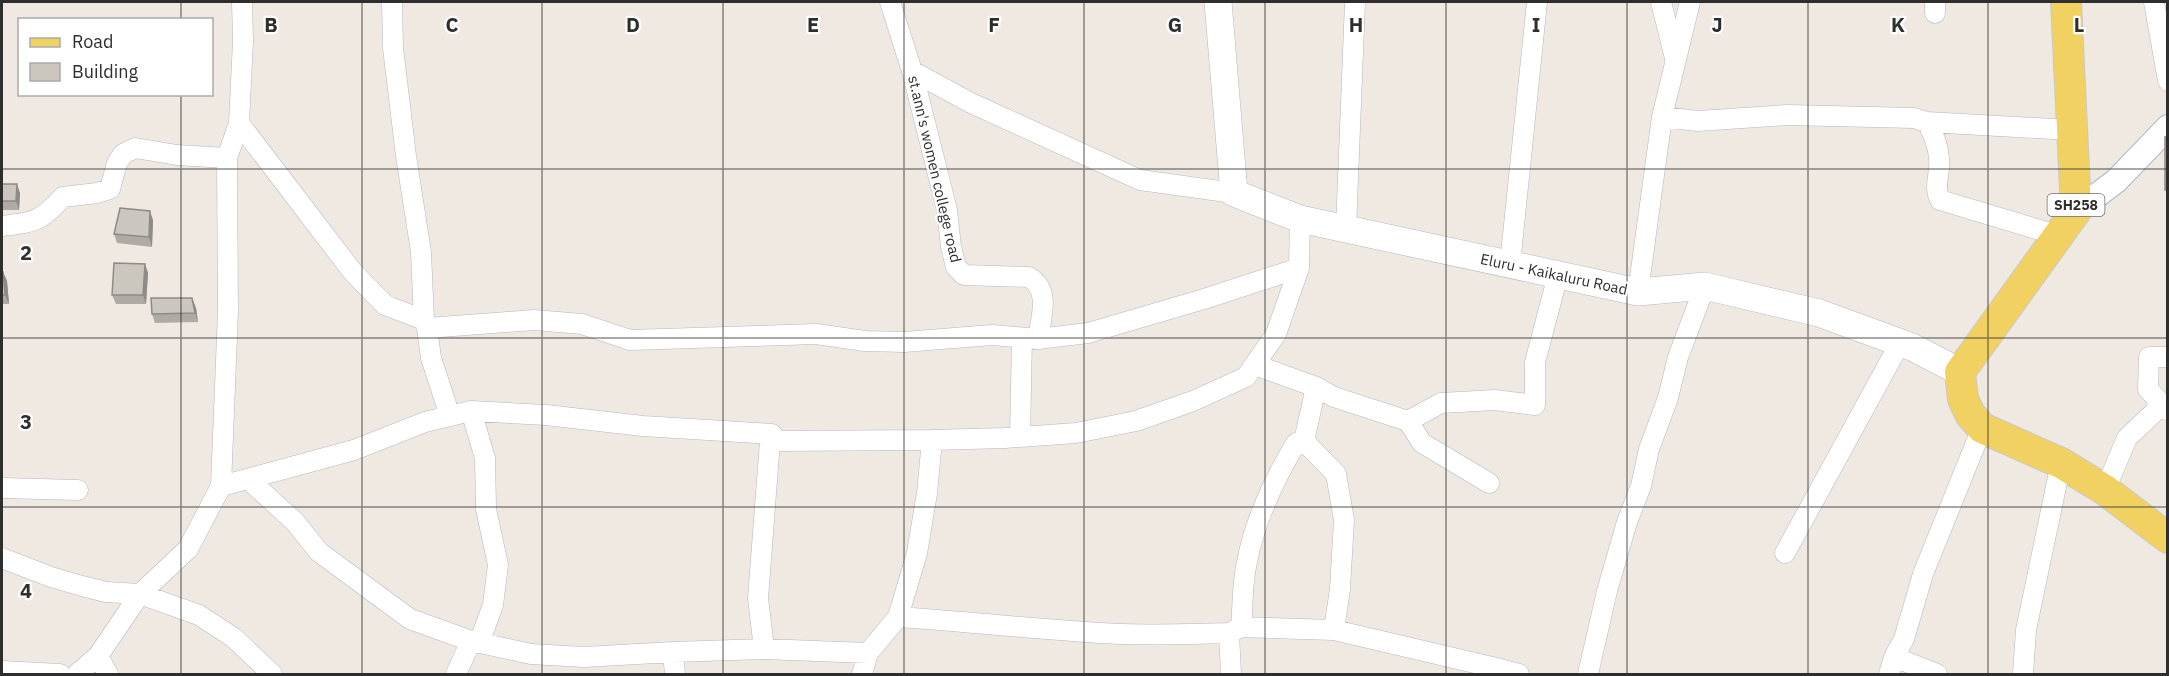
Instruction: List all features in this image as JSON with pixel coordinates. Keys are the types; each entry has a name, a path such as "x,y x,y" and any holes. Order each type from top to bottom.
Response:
{"main road":[{"path":"1218,2 1234,193"},
{"name":"SH258","path":"1960,372 2076,211 2066,2"},
{"name":"Eluru - Kaikaluru Road","path":"1234,193 1300,219 1638,292 1705,286 1819,313 1900,343 1960,372"},
{"path":"1960,372 1964,399 1970,414 1982,428 2061,463 2105,490 2168,538"}],"street":[{"path":"77,675 98,656 140,594 188,549 221,486 228,311 227,158 239,123 243,41 242,2"},
{"path":"392,2 393,48 421,252 426,324 431,358 450,416"},
{"name":"st.ann's women college road","path":"890,2 912,71 946,210 956,267 964,274 1029,277 1038,282 1043,292 1030,339"},
{"path":"1346,229 1355,2"},
{"path":"1510,264 1537,2"},
{"path":"1661,2 1676,61"},
{"path":"1638,292 1662,117 1689,2"},
{"path":"2154,2 2168,81"},
{"path":"912,71 971,104 1140,180 1234,193"},
{"path":"1662,117 1698,121 1787,115 1914,118 1927,122 2072,130"},
{"path":"1927,122 1936,140 1940,159 1936,192 1940,200 2060,236"},
{"path":"239,123 352,271 385,305 426,324 534,320 582,324 630,340 816,334 865,341 904,342 992,335 1030,339 1088,333 1299,268"},
{"path":"2076,211 2116,181 2168,127"},
{"path":"2,226 30,222 47,215 63,197 98,193 110,189 117,163 123,154 135,148 177,155 227,158"},
{"path":"770,441 932,440 1076,433 1136,421 1193,401 1246,377 1276,334 1299,268 1300,219"},
{"path":"1408,421 1441,403 1495,400 1535,405 1535,362 1558,275"},
{"path":"1588,675 1607,591 1627,522 1641,486 1649,449 1668,398 1678,357 1705,286"},
{"path":"1020,437 1030,339"},
{"path":"1785,553 1900,343"},
{"path":"2105,490 2127,438 2164,408 2148,389 2149,357 2168,357"},
{"path":"1255,364 1316,387 1334,397 1408,421 1422,443 1489,483"},
{"path":"1304,441 1316,387"},
{"path":"221,486 354,450 425,422 471,411 546,415 643,426 772,434 758,598 764,649"},
{"path":"456,675 493,605 498,565 486,509 485,458 471,411"},
{"path":"1937,675 1891,666 1904,639 1923,574 1982,428"},
{"path":"862,675 868,653 898,617 917,553 927,493 932,440"},
{"path":"1231,675 1235,630 1246,562 1275,478 1296,443 1304,441"},
{"path":"1304,441 1336,474 1344,520 1335,630"},
{"path":"2023,675 2026,630 2061,463"},
{"path":"248,479 295,522 319,552 410,619 475,642 531,654 591,656 764,649 868,653"},
{"path":"2,488 78,490"},
{"path":"2,558 82,586 106,592 140,594 199,615 234,638 272,675"},
{"path":"898,617 997,623 1087,632 1148,634 1235,630 1335,630 1491,671 1519,675"},
{"path":"673,652 675,675"},
{"path":"98,656 108,675"},
{"path":"581,675 591,656"},
{"path":"2,671 60,675"}],"building":[{"path":"2165,137 2168,137 2168,190 2165,190"},
{"path":"2,184 17,184 16,201 2,201"},
{"path":"120,208 150,211 149,237 114,234"},
{"path":"114,263 145,264 143,295 112,295"},
{"path":"3,272 5,295 2,295"},
{"path":"151,298 192,298 195,313 152,314"}]}
